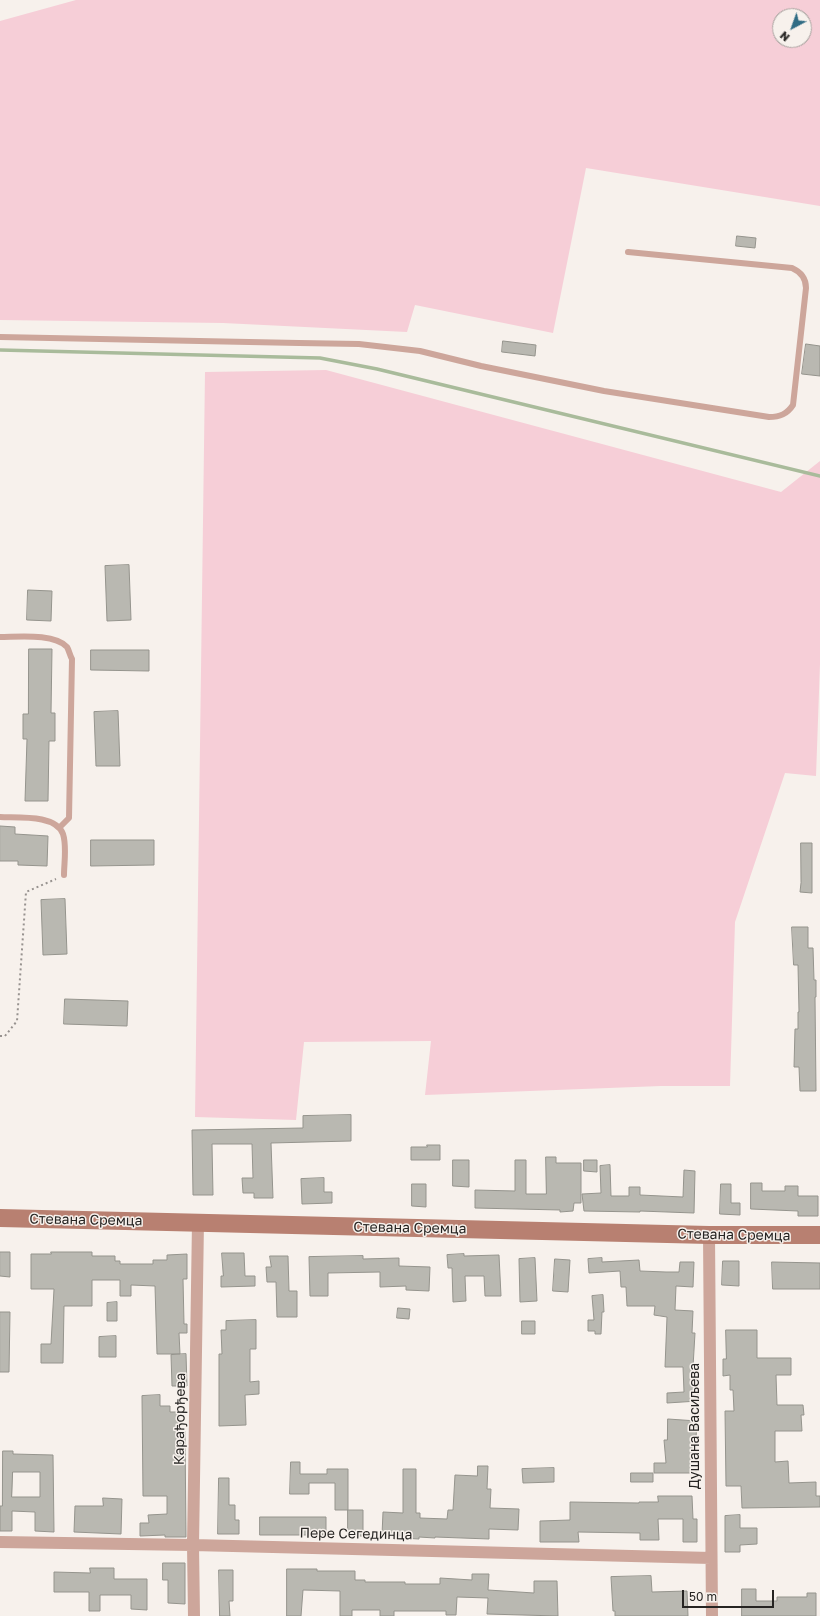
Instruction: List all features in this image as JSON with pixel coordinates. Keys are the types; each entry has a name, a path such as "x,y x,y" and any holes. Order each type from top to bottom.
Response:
{"main road":[{"name":"Стевана Сремца","path":"0,1218 709,1235 820,1236"}],"street":[{"name":"Карађорђева","path":"194,1616 193,1545 198,1222"},
{"name":"Душана Васиљева","path":"709,1235 712,1616"},
{"name":"Пере Сегединца","path":"0,1542 193,1545 711,1558"}],"lane":[{"path":"0,337 299,343 329,342 389,346 420,351 481,366 604,391 769,417 779,416 787,412 793,405 806,288 805,279 800,272 792,268 628,252"},
{"path":"0,637 45,638 56,640 68,648 72,659 69,818 59,828"},
{"path":"0,817 39,819 54,823 63,834 64,875"}],"path":[{"path":"0,1036 5,1036 17,1021 26,892 64,875"}],"shaded area":[{"path":"76,0 820,0 820,206 586,168 553,333 415,305 407,332 223,323 0,320 0,21"},
{"path":"326,370 781,492 820,461 820,664 816,776 785,773 735,922 730,1086 661,1086 425,1095 431,1041 304,1042 296,1120 195,1117 205,372"}],"building":[{"path":"737,236 756,238 755,248 736,246"},
{"path":"503,341 536,345 535,356 502,352"},
{"path":"806,344 820,346 820,376 802,374"},
{"path":"129,565 131,620 107,621 105,566"},
{"path":"28,590 52,591 51,621 27,620"},
{"path":"29,649 52,649 51,713 55,713 55,741 49,741 48,801 25,801 27,739 23,739 23,714 28,714"},
{"path":"91,650 149,650 149,671 91,670"},
{"path":"118,711 120,766 96,766 94,712"},
{"path":"0,826 15,827 15,834 48,836 47,866 18,865 18,861 0,861"},
{"path":"91,840 154,840 154,865 91,866"},
{"path":"801,843 812,843 812,893 800,892"},
{"path":"65,899 67,954 43,955 41,900"},
{"path":"792,927 808,927 808,948 813,948 814,980 816,980 816,1091 800,1091 799,1067 794,1067 795,1029 798,1029 799,1012 798,965 794,965"},
{"path":"65,999 128,1001 127,1026 64,1024"},
{"path":"351,1115 351,1141 271,1143 273,1198 254,1198 254,1193 243,1193 242,1178 253,1178 252,1144 212,1144 213,1195 193,1195 192,1130 303,1128 303,1116"},
{"path":"427,1145 440,1145 440,1160 411,1160 411,1147 427,1147"},
{"path":"546,1157 556,1157 556,1163 581,1163 581,1203 574,1203 573,1211 560,1212 560,1210 475,1208 475,1190 515,1191 515,1160 526,1160 526,1194 546,1194"},
{"path":"453,1160 469,1160 469,1187 453,1186"},
{"path":"584,1160 597,1160 597,1172 584,1171"},
{"path":"610,1165 611,1196 629,1196 629,1187 640,1187 640,1195 683,1197 684,1170 695,1171 694,1213 584,1211 582,1194 601,1193 600,1166"},
{"path":"324,1178 324,1192 332,1192 332,1203 302,1204 301,1179"},
{"path":"751,1183 762,1183 762,1191 785,1191 785,1186 798,1186 798,1196 818,1196 818,1216 798,1216 798,1211 751,1209"},
{"path":"412,1184 426,1184 426,1207 412,1206"},
{"path":"721,1184 731,1184 731,1203 740,1203 740,1215 720,1214"},
{"path":"0,1252 10,1252 10,1277 0,1276"},
{"path":"51,1252 92,1252 92,1256 115,1256 115,1261 120,1261 120,1264 153,1264 153,1260 167,1260 167,1255 187,1254 187,1279 183,1279 184,1324 187,1324 187,1333 179,1333 180,1354 157,1354 155,1286 131,1285 131,1296 120,1296 120,1280 92,1280 92,1306 64,1306 63,1363 41,1363 41,1344 51,1344 54,1289 31,1289 31,1254 51,1254"},
{"path":"222,1253 244,1253 245,1276 255,1276 255,1286 221,1287 221,1276 223,1276"},
{"path":"464,1254 464,1256 499,1255 501,1296 485,1296 484,1276 465,1276 466,1301 453,1302 452,1268 448,1268 447,1255"},
{"path":"270,1256 288,1256 289,1291 297,1291 297,1317 277,1317 276,1282 267,1282 266,1267 271,1267"},
{"path":"363,1256 363,1259 399,1258 399,1266 430,1267 429,1291 406,1290 406,1286 380,1287 380,1272 328,1273 328,1296 310,1296 309,1257"},
{"path":"535,1258 537,1301 520,1302 519,1259"},
{"path":"602,1258 602,1262 639,1260 640,1271 679,1272 680,1262 694,1262 693,1287 676,1286 675,1310 693,1311 692,1333 695,1333 692,1384 697,1384 698,1401 667,1403 667,1393 684,1392 683,1367 665,1367 667,1317 654,1315 655,1306 627,1306 626,1287 621,1287 620,1271 589,1273 588,1259"},
{"path":"555,1259 570,1260 568,1292 553,1291"},
{"path":"723,1261 739,1261 739,1286 722,1285"},
{"path":"772,1262 820,1263 820,1289 773,1289"},
{"path":"603,1295 604,1312 602,1312 601,1334 595,1334 595,1331 588,1331 588,1320 594,1320 592,1296"},
{"path":"117,1302 117,1321 107,1321 107,1303"},
{"path":"398,1308 410,1309 409,1319 397,1318"},
{"path":"0,1312 10,1312 9,1372 0,1372"},
{"path":"256,1320 256,1349 250,1349 250,1382 259,1381 259,1394 245,1395 246,1425 219,1426 219,1354 222,1354 221,1330 226,1330 226,1321"},
{"path":"522,1321 535,1321 535,1334 522,1334"},
{"path":"726,1330 757,1330 757,1358 791,1358 791,1375 776,1375 777,1405 803,1405 804,1415 801,1415 802,1431 775,1431 775,1462 788,1461 789,1483 816,1482 816,1496 820,1496 820,1507 742,1508 741,1486 726,1486 725,1411 734,1411 733,1390 730,1390 730,1375 723,1376 723,1359 726,1359"},
{"path":"116,1336 116,1357 99,1357 99,1337"},
{"path":"186,1354 187,1386 172,1386 171,1355"},
{"path":"160,1395 160,1406 170,1406 170,1412 179,1412 180,1431 185,1431 186,1537 165,1537 165,1535 140,1536 140,1523 149,1523 148,1515 167,1514 167,1496 143,1496 142,1396"},
{"path":"668,1419 697,1421 695,1438 696,1473 654,1473 654,1463 666,1463 664,1440 667,1440"},
{"path":"3,1451 13,1451 13,1454 53,1455 54,1532 35,1531 35,1512 12,1511 12,1531 0,1531 0,1506 2,1506","holes":["13,1472 40,1472 40,1497 12,1497"]},
{"path":"291,1462 300,1462 300,1474 327,1474 327,1469 348,1469 348,1510 335,1510 335,1483 309,1483 309,1494 290,1494"},
{"path":"478,1466 488,1466 487,1489 491,1489 490,1508 519,1509 518,1530 489,1529 489,1539 419,1537 419,1539 382,1535 383,1512 403,1513 403,1469 416,1469 416,1513 420,1513 420,1518 447,1519 448,1510 453,1510 455,1475 477,1476"},
{"path":"554,1468 554,1482 523,1483 522,1469"},
{"path":"631,1473 653,1473 653,1482 631,1482"},
{"path":"219,1478 229,1478 229,1505 235,1505 235,1520 239,1520 239,1534 218,1534"},
{"path":"658,1496 692,1496 693,1519 697,1519 697,1542 683,1542 683,1519 658,1519 659,1540 640,1540 640,1533 578,1532 579,1542 540,1542 540,1521 570,1520 570,1502 658,1502"},
{"path":"103,1498 122,1499 121,1534 74,1532 75,1506 103,1506"},
{"path":"348,1510 363,1510 363,1536 348,1536"},
{"path":"740,1515 740,1528 757,1528 757,1544 740,1545 740,1552 725,1552 725,1516"},
{"path":"260,1517 326,1517 326,1535 260,1535"},
{"path":"163,1563 185,1563 185,1604 168,1603 168,1580 163,1580"},
{"path":"90,1568 114,1568 114,1579 147,1579 147,1610 131,1609 131,1595 100,1595 100,1611 89,1611 89,1592 54,1592 54,1572 90,1573"},
{"path":"287,1569 355,1571 355,1580 365,1580 365,1582 405,1582 405,1584 440,1584 440,1578 472,1580 472,1574 489,1574 488,1590 534,1593 534,1581 557,1581 558,1616 487,1614 488,1598 457,1597 456,1615 446,1615 446,1611 394,1611 394,1616 380,1616 380,1610 352,1610 352,1616 340,1616 340,1591 303,1590 301,1616 287,1616"},
{"path":"219,1570 233,1570 233,1601 229,1601 230,1616 220,1616"},
{"path":"651,1576 652,1592 687,1591 688,1616 615,1616 615,1611 613,1611 611,1577"},
{"path":"742,1589 756,1589 756,1601 777,1601 777,1597 807,1597 807,1593 816,1593 816,1616 742,1616"}],"waterway":[{"path":"0,350 320,358 377,369 820,476"}]}
